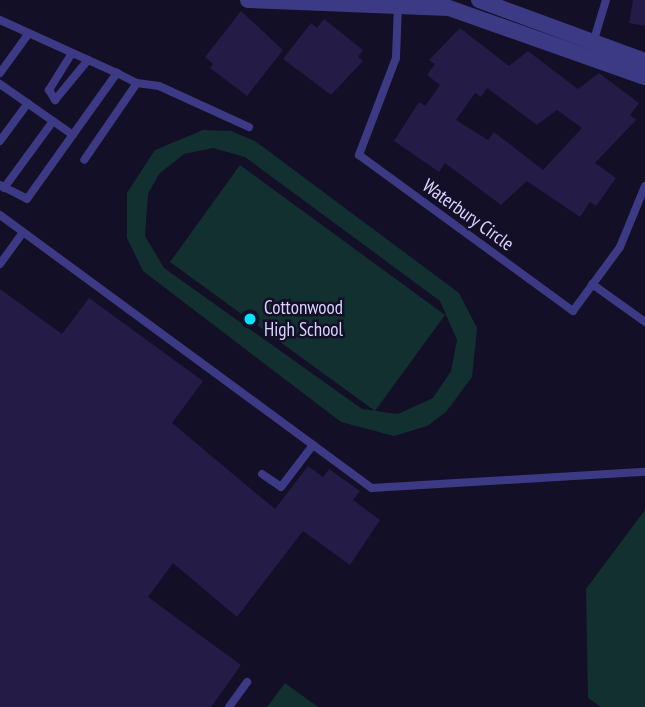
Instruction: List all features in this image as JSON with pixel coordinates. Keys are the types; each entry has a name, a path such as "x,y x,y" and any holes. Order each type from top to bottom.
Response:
{"street":[{"path":"248,0 399,1 466,12 591,49 645,61"},
{"path":"479,0 591,49 645,77"}],"lane":[{"path":"591,49 606,0"},
{"name":"Waterbury Circle","path":"399,1 396,58 359,155 573,311 622,243 645,187"},
{"path":"0,20 136,83 159,86 249,127"},
{"path":"0,73 29,33"},
{"path":"72,53 49,90 55,100 88,60"},
{"path":"53,121 2,186 27,199 117,73"},
{"path":"84,160 136,83"},
{"path":"0,84 73,135"},
{"path":"0,141 28,103"},
{"path":"0,215 372,488 645,472"},
{"path":"0,264 23,232"},
{"path":"593,284 645,322"},
{"path":"262,474 281,487 313,445"},
{"path":"229,707 247,682"}],"green space":[{"path":"203,130 231,131 255,141 459,293 477,328 472,377 446,412 427,426 394,436 341,422 143,271 127,238 127,193 155,150","holes":["213,148 245,157 440,301 457,340 451,371 433,398 398,414 362,409 164,268 145,236 148,194 159,174 184,154"]},
{"path":"240,165 445,315 375,411 170,262"},
{"path":"645,510 645,707 601,707 588,698 586,589"},
{"path":"285,683 318,707 267,707"}],"building":[{"path":"633,0 645,0 645,26 629,23"},
{"path":"241,11 283,50 247,96 210,68 213,64 205,57"},
{"path":"324,19 363,50 358,57 363,61 331,95 283,59 311,23 317,28"},
{"path":"460,28 509,66 528,51 578,89 599,73 639,103 630,115 636,120 595,163 616,178 596,206 590,202 580,217 527,181 501,205 445,163 439,172 394,141 419,102 425,106 440,85 427,75 435,64 429,60","holes":["487,88 537,125 557,110 582,128 543,170 494,132 488,140 456,120 475,93 481,97"]},
{"path":"0,289 62,334 89,298 203,381 172,423 275,509 308,466 323,477 329,469 360,491 353,500 380,520 350,565 303,531 237,617 173,563 148,597 241,665 211,707 0,707"}],"place":[{"name":"Cottonwood High School","path":"250,319"}]}
